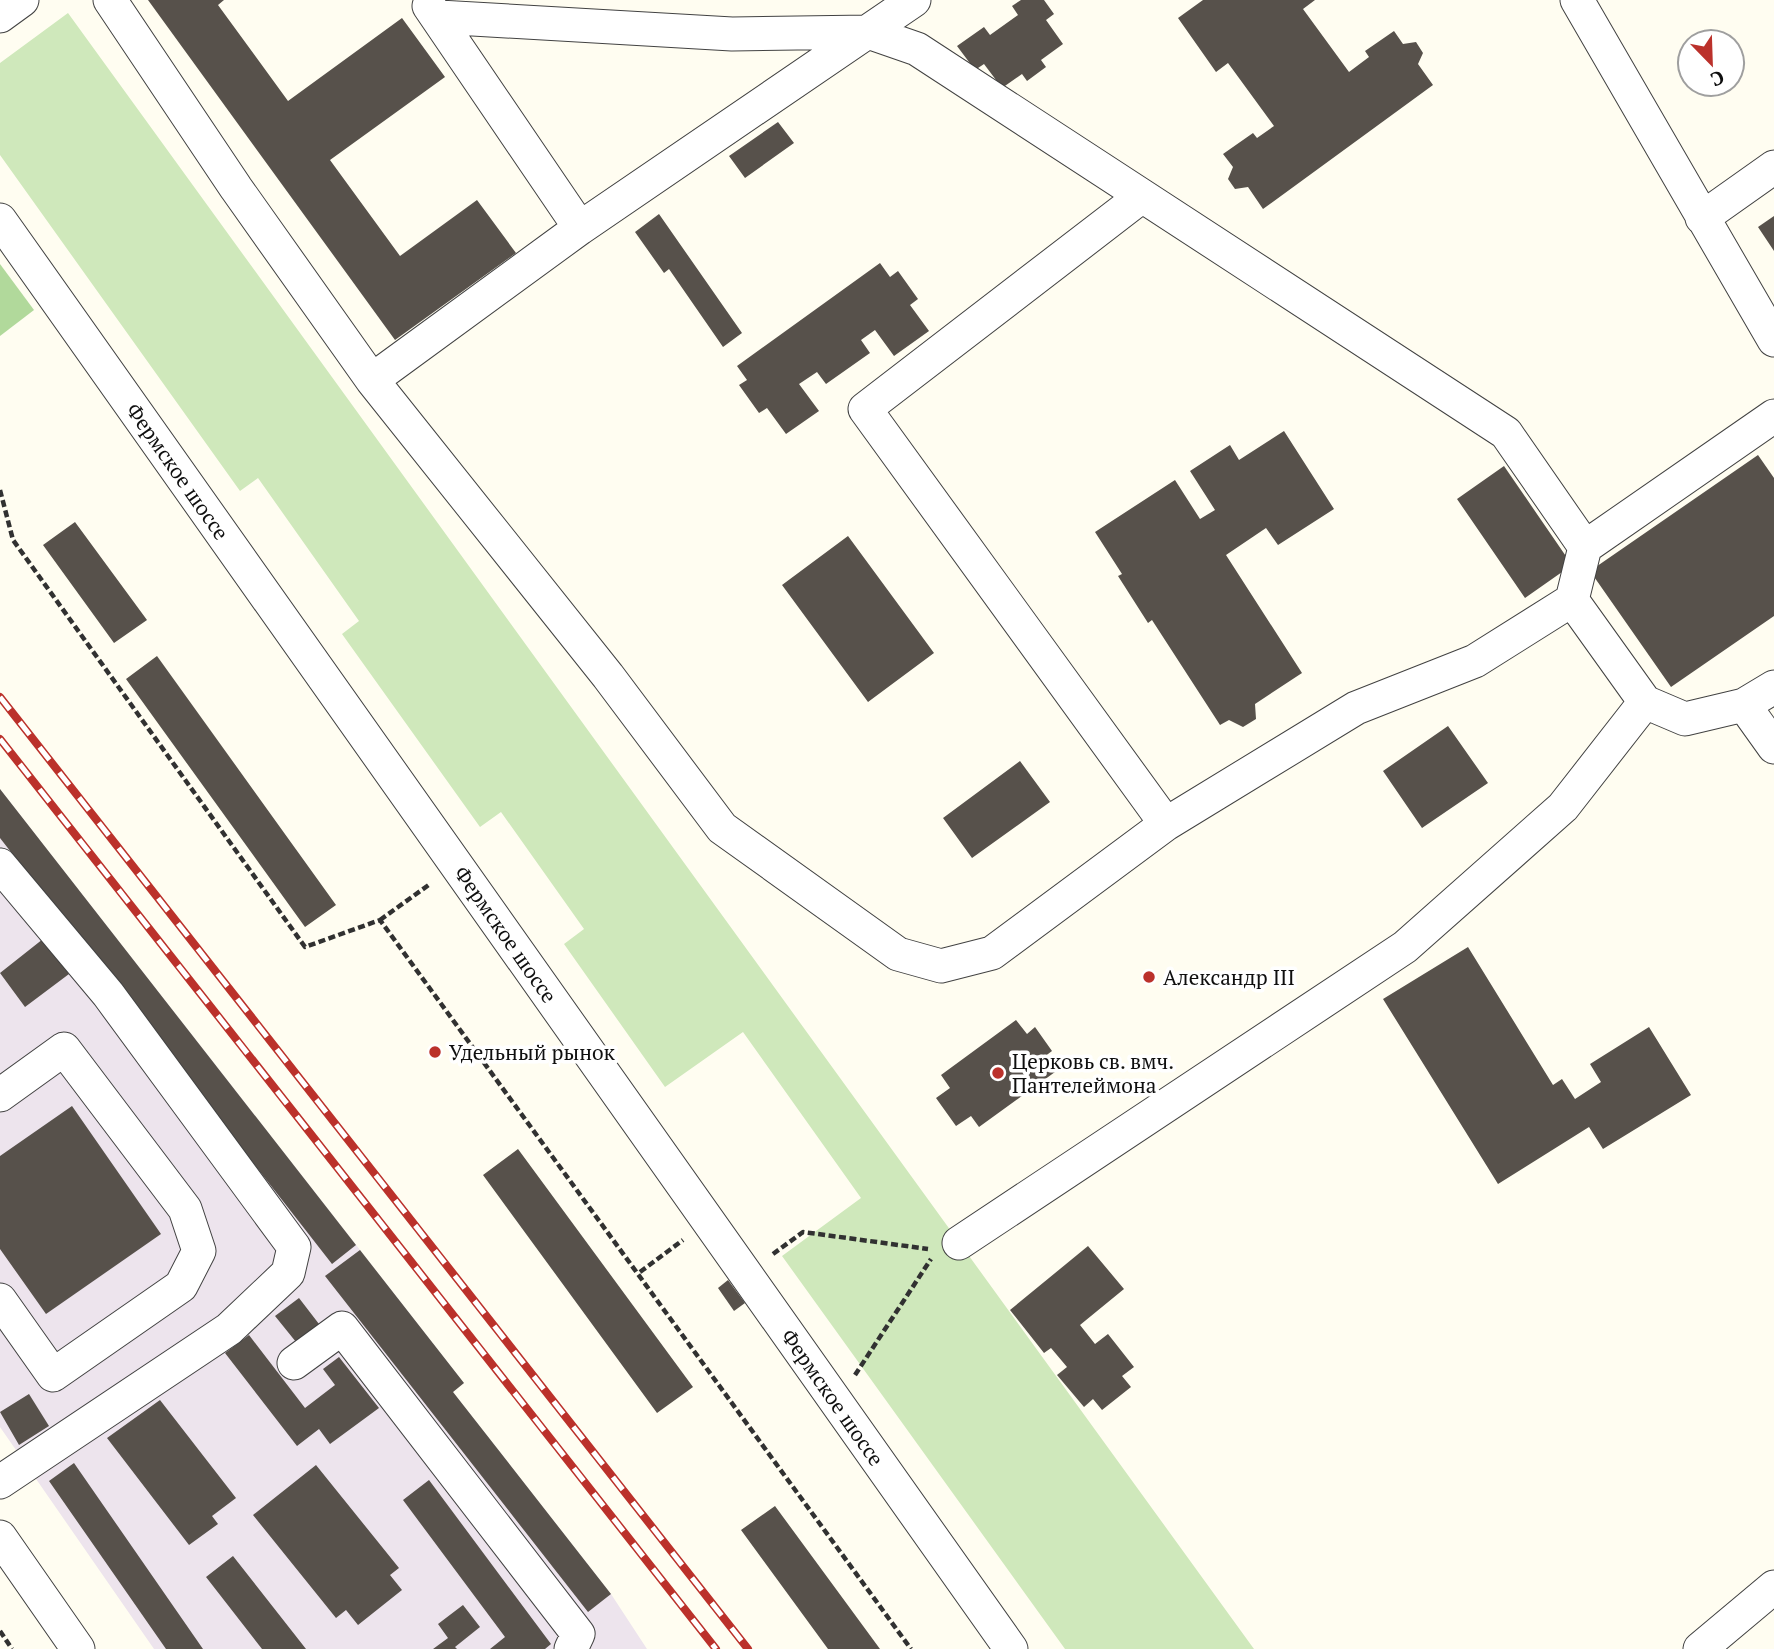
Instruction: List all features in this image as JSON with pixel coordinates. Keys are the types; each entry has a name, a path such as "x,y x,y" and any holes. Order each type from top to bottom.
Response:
{"street":[{"path":"0,16 22,0"},
{"path":"110,0 236,188 372,380 608,676 722,828 898,954 941,966 992,953 1166,824 1356,708 1475,661 1572,600 1585,547 1771,423"},
{"path":"372,380 580,228 914,0"},
{"path":"1577,0 1774,340"},
{"path":"431,9 580,228"},
{"path":"431,9 732,34 867,32 917,49 1506,433 1585,547"},
{"path":"1702,218 1774,167"},
{"path":"1142,196 865,409 1166,824"},
{"name":"Фермское шоссе","path":"0,220 1012,1649"},
{"path":"1572,600 1645,702 1685,719 1744,705 1774,687"},
{"path":"958,1243 1405,947 1563,807 1645,702"},
{"path":"1744,705 1774,747"},
{"path":"0,865 108,994 294,1247 288,1273 229,1329 0,1482"},
{"path":"0,1095 64,1049 185,1209 199,1251 181,1286 53,1375 0,1300"},
{"path":"294,1363 342,1328 578,1644"},
{"path":"0,1537 78,1649"},
{"path":"1700,1649 1774,1587"}],"path":[{"path":"0,490 13,540 305,947 380,919 911,1649"},
{"path":"766,1258 803,1232 936,1251 853,1377"},
{"path":"0,1631 12,1649"}],"shaded area":[{"path":"0,789 464,1383 453,1392 611,1594 647,1649 154,1649 0,1427"}],"green space":[{"path":"68,13 1254,1649 1065,1649 782,1256 861,1198 743,1032 665,1087 564,944 584,929 501,812 480,827 342,634 359,621 258,478 240,491 0,155 0,63"},
{"path":"0,264 34,310 0,336"}],"building":[{"path":"148,0 224,0 218,5 288,101 402,18 445,77 330,160 400,256 477,200 516,253 395,340"},
{"path":"1021,0 1044,0 1054,14 1046,20 1063,44 1041,60 1046,67 1027,81 1022,74 1002,88 984,64 975,70 957,46 984,27 990,35 1018,15 1012,6"},
{"path":"1203,0 1315,0 1303,9 1349,72 1369,57 1365,51 1394,31 1403,44 1416,42 1423,53 1418,64 1433,85 1263,209 1248,187 1235,189 1228,179 1233,167 1223,154 1253,133 1257,138 1274,126 1228,63 1216,72 1178,18"},
{"path":"778,122 794,143 745,178 729,156"},
{"path":"659,214 742,333 723,347 669,269 664,273 635,232"},
{"path":"1774,216 1774,251 1758,227"},
{"path":"880,263 890,277 898,271 918,299 910,305 929,331 894,356 875,330 861,340 870,353 826,384 817,372 799,384 819,411 786,434 767,408 759,413 739,385 747,380 737,366"},
{"path":"1284,431 1334,509 1278,545 1266,528 1226,555 1302,673 1255,704 1256,719 1243,727 1229,720 1220,725 1152,620 1148,623 1118,576 1122,574 1095,532 1175,480 1200,519 1215,510 1190,471 1230,445 1239,460"},
{"path":"1758,455 1774,478 1774,616 1671,687 1590,571"},
{"path":"1504,466 1572,565 1525,598 1457,499"},
{"path":"75,522 147,620 114,643 43,545"},
{"path":"848,536 934,653 868,702 782,585"},
{"path":"157,656 336,905 305,927 126,679"},
{"path":"1448,726 1488,783 1422,828 1383,771"},
{"path":"1020,761 1050,802 972,858 943,818"},
{"path":"0,789 356,1245 332,1264 0,838"},
{"path":"43,939 69,974 25,1007 0,973"},
{"path":"1468,947 1553,1085 1562,1079 1575,1099 1601,1082 1590,1064 1649,1027 1691,1095 1603,1149 1589,1127 1498,1184 1383,999"},
{"name":"Церковь св. вмч. Пантелеймона","path":"1016,1020 1027,1034 1035,1027 1052,1051 1044,1057 1055,1072 979,1127 971,1116 956,1126 936,1098 950,1088 941,1075"},
{"path":"72,1106 161,1234 46,1314 0,1249 0,1156"},
{"path":"518,1149 693,1387 657,1413 483,1175"},
{"path":"1088,1246 1124,1289 1080,1325 1095,1344 1108,1334 1134,1367 1122,1376 1131,1387 1102,1410 1093,1399 1084,1407 1057,1375 1067,1367 1051,1348 1044,1353 1010,1310"},
{"path":"360,1250 464,1383 453,1392 611,1594 588,1612 325,1276"},
{"path":"728,1280 745,1303 734,1311 718,1288"},
{"path":"299,1298 319,1324 296,1342 275,1316"},
{"path":"249,1335 305,1408 335,1385 323,1369 339,1357 379,1408 330,1444 319,1429 297,1446 225,1353"},
{"path":"29,1394 49,1426 19,1445 0,1412"},
{"path":"160,1400 236,1498 212,1516 218,1524 189,1545 107,1438"},
{"path":"74,1463 203,1649 166,1649 49,1481"},
{"path":"316,1465 399,1568 390,1575 402,1590 358,1625 346,1610 336,1618 253,1515"},
{"path":"429,1480 551,1644 545,1649 490,1649 505,1637 403,1500"},
{"path":"775,1506 880,1649 828,1649 741,1530"},
{"path":"233,1556 306,1649 262,1649 206,1577"},
{"path":"463,1605 480,1627 455,1647 457,1649 433,1649 448,1638 438,1624"}],"railway":[{"path":"0,697 748,1649"},
{"path":"0,739 716,1649"}],"place":[{"name":"Александр III","path":"1149,977"},
{"name":"Удельный рынок","path":"435,1052"},
{"name":"Церковь св. вмч. Пантелеймона","path":"998,1073"}]}
